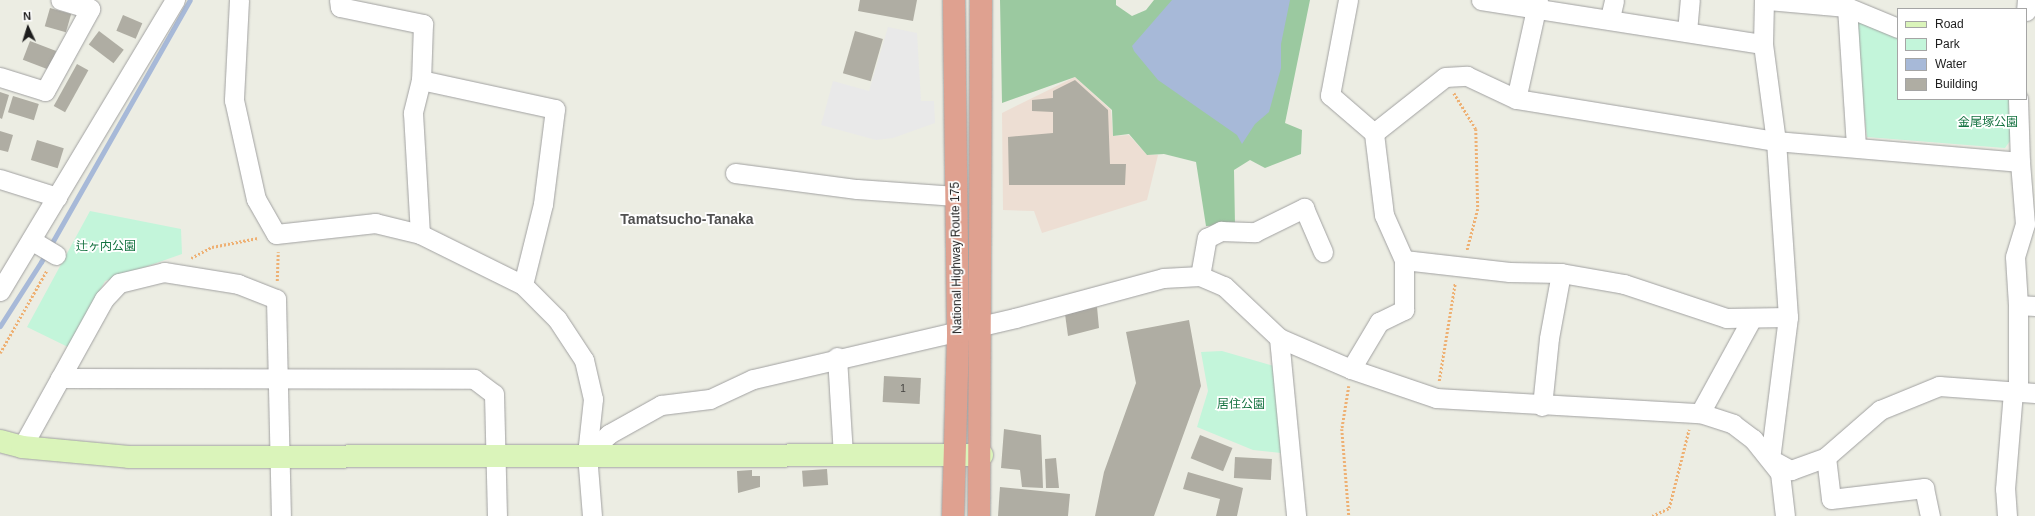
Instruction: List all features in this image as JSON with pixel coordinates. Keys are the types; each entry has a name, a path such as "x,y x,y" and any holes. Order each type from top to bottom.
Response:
{"highway":[{"name":"National Highway Route 175","path":"953,516 957,455 958,332 954,0"},
{"name":"National Highway Route 175","path":"979,516 982,456 981,0"}],"street":[{"path":"0,77 45,91 90,9 60,0"},
{"path":"0,291 175,0"},
{"path":"239,0 234,100 256,199 276,234 376,223 420,234 523,285 557,320 584,360 593,399 587,454 592,516"},
{"path":"339,0 340,7 423,24 421,80 413,112 420,234"},
{"path":"1348,0 1330,95 1374,134 1384,215 1404,260 1404,310 1379,322 1351,369"},
{"path":"1481,0 1536,6 1548,9 1612,9 1687,32 1764,44"},
{"path":"1687,32 1690,0"},
{"path":"1764,0 1764,44 1776,141 1788,317 1770,459"},
{"path":"1768,0 1847,8 1897,28"},
{"path":"1516,99 1536,6"},
{"path":"1847,8 1856,147"},
{"path":"1374,134 1445,78 1467,76 1516,99 1776,141 2020,162"},
{"path":"421,80 555,109 543,204 523,285"},
{"path":"2007,516 2005,489 2022,392 2026,306 2015,257 2025,224 2030,198 2020,162 2018,100"},
{"path":"735,173 857,189 956,196"},
{"path":"0,179 57,197"},
{"path":"1200,276 1207,238 1221,231 1255,232 1304,208 1323,252"},
{"path":"31,240 56,255"},
{"path":"1404,260 1460,264 1509,272 1561,273 1624,284 1726,318 1751,320 1788,317"},
{"path":"22,447 104,299 119,283 164,272 238,284 276,300 277,381 282,516"},
{"path":"1542,406 1549,338 1561,273"},
{"path":"587,454 609,434 661,405 710,399 753,379 837,357 958,332 1163,278 1200,276 1224,286 1280,338 1351,369 1436,398 1542,406 1697,413 1732,424 1753,439 1780,473 1785,516"},
{"path":"1697,413 1751,320"},
{"path":"1280,338 1296,516"},
{"path":"837,357 843,455"},
{"path":"60,378 277,381 474,379 494,394 497,516"},
{"path":"1770,459 1791,470 1826,457 1880,410 1939,386 2022,392"},
{"path":"0,441 22,447 129,457 587,454 982,456"},
{"path":"1826,457 1831,499 1924,488 1930,516"}],"path":[{"path":"1436,398 1460,264 1478,209 1476,129 1445,78"},
{"path":"164,272 212,247 276,234 276,300"},
{"path":"0,351 56,255"},
{"path":"1349,516 1342,429 1351,369"},
{"path":"1652,516 1669,508 1697,413"}],"shaded area":[{"path":"888,27 917,33 921,101 934,101 935,123 893,138 876,140 821,125 833,81 869,91"},
{"path":"1075,77 1111,110 1113,136 1129,135 1147,155 1158,155 1147,200 1042,233 1034,211 1003,210 1002,113"}],"green space":[{"path":"1000,0 1116,0 1116,5 1132,16 1146,10 1154,0 1310,0 1285,123 1302,130 1301,154 1265,168 1250,160 1234,170 1235,225 1206,226 1196,162 1164,154 1147,155 1129,134 1113,136 1112,110 1075,77 1002,103"},
{"name":"金尾塚公園","path":"1859,20 1897,36 1897,100 2011,100 2012,138 2005,148 1867,137 1854,28"},
{"name":"辻ヶ内公園","path":"90,211 181,229 182,254 105,281 68,347 27,327"},
{"name":"居住公園","path":"1222,351 1274,366 1281,453 1253,450 1197,427 1208,391 1201,352"}],"water":[{"path":"1172,0 1290,0 1281,44 1281,68 1269,112 1255,124 1242,144 1237,135 1158,80 1134,51 1132,46"}],"building":[{"path":"860,0 917,0 913,21 858,11"},
{"path":"50,8 71,14 66,32 45,26"},
{"path":"123,15 142,23 136,39 116,31"},
{"path":"99,31 124,50 114,63 89,45"},
{"path":"855,31 883,39 871,81 843,73"},
{"path":"30,41 56,51 49,70 23,60"},
{"path":"77,64 88,70 65,112 54,106"},
{"path":"1075,80 1108,110 1110,164 1126,164 1125,185 1009,185 1008,137 1053,133 1053,112 1032,111 1032,100 1053,98 1053,91"},
{"path":"0,92 9,95 2,119 0,118"},
{"path":"13,96 39,104 34,120 8,112"},
{"path":"0,131 13,135 8,152 0,150"},
{"path":"37,140 64,148 58,168 31,160"},
{"path":"1097,307 1099,328 1068,336 1065,314"},
{"path":"1189,320 1201,386 1154,516 1095,516 1104,472 1136,383 1126,332"},
{"path":"884,376 921,378 920,404 883,402"},
{"path":"1004,429 1041,435 1043,488 1022,487 1020,470 1001,468"},
{"path":"1200,435 1232,448 1223,471 1191,458"},
{"path":"1235,457 1272,459 1271,480 1234,478"},
{"path":"1056,458 1059,488 1046,488 1045,459"},
{"path":"827,469 828,485 803,487 802,471"},
{"path":"752,470 752,476 760,476 760,487 738,493 737,471"},
{"path":"1188,472 1243,488 1237,516 1216,516 1220,499 1183,489"},
{"path":"1000,487 1070,494 1068,516 998,516"}],"waterway":[{"path":"0,326 41,262 190,0"}],"district":[{"name":"Tamatsucho-Tanaka","path":"687,219"}]}
